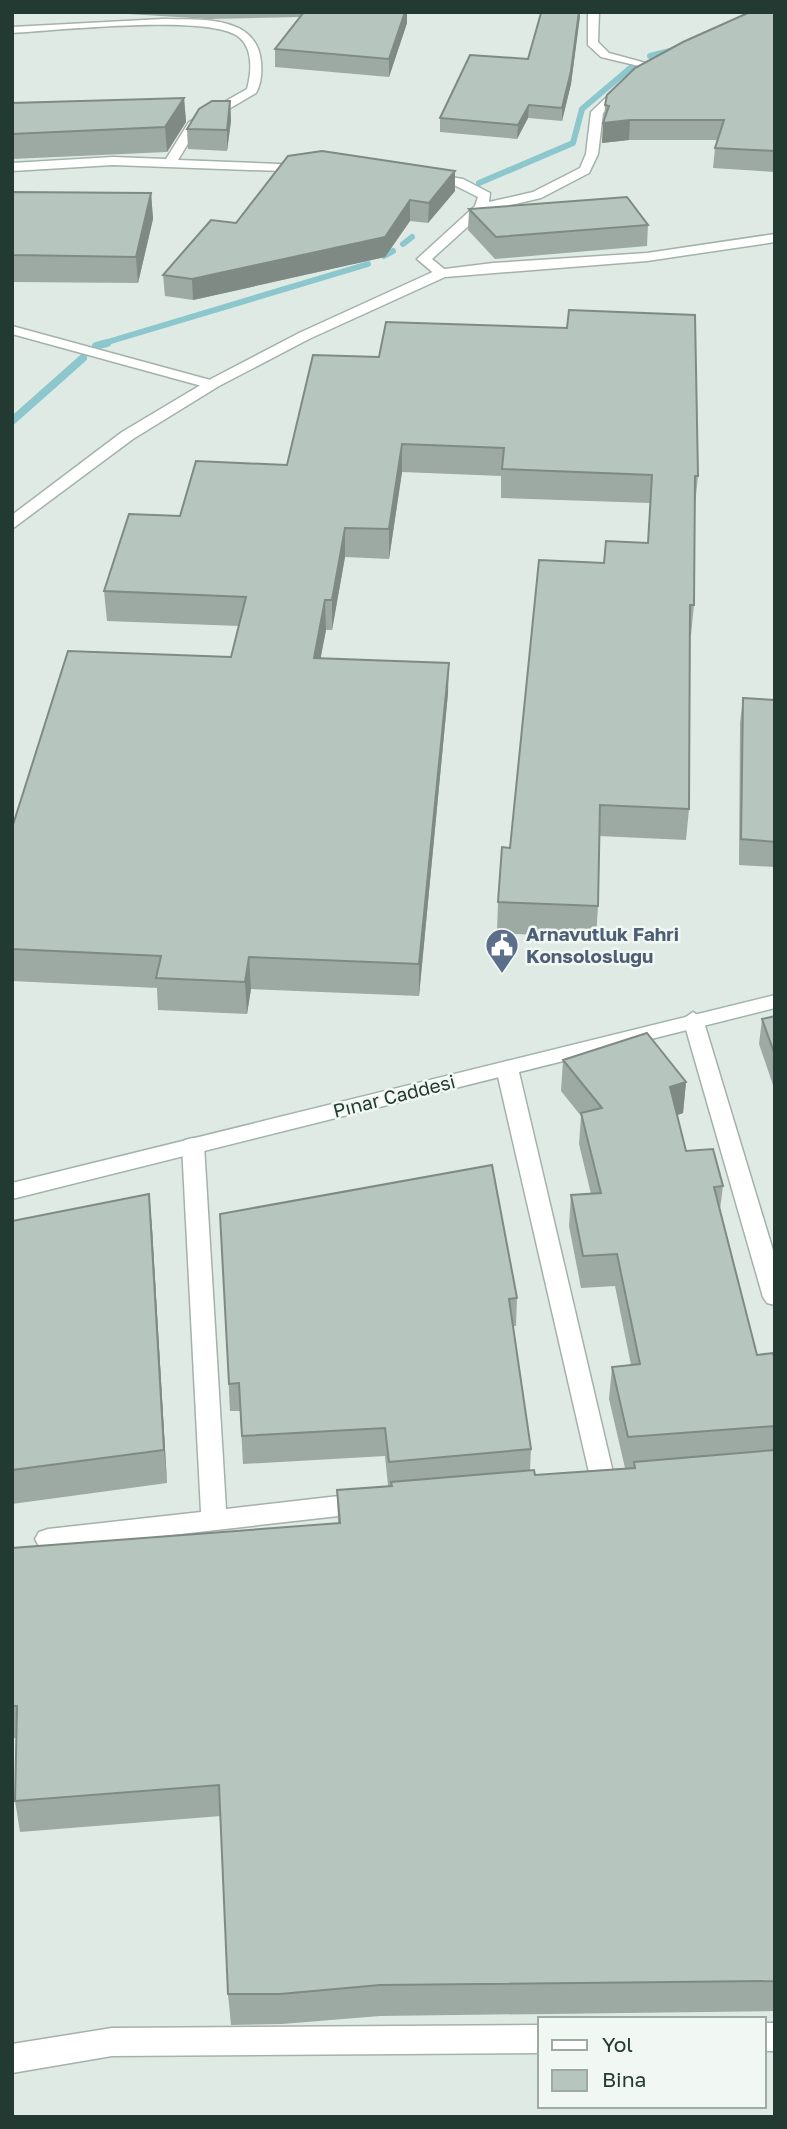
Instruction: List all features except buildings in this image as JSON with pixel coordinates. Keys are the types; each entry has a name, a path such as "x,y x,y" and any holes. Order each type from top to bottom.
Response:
{"street":[{"path":"442,273 424,259 481,208 537,195 585,170 592,154 597,112 647,65 605,55 592,43 594,12"},
{"path":"12,30 167,23 220,25 238,30 257,59 257,75 252,91 193,125 170,163"},
{"path":"12,167 113,161 283,171 314,167"},
{"path":"412,173 459,181 475,188 485,196 481,208"},
{"path":"12,524 29,506 120,439 209,384 442,273 480,267 589,263 691,253 775,238"},
{"path":"12,330 209,384"},
{"name":"Pınar Caddesi","path":"12,1191 693,1019 775,1001"},
{"path":"693,1019 775,1297"},
{"path":"507,1068 603,1481"},
{"path":"193,1146 214,1519"},
{"path":"576,1484 629,1479"},
{"path":"48,1539 386,1501"},
{"path":"12,2059 112,2042 538,2039"}],"waterway":[{"path":"650,56 674,50"},
{"path":"479,183 573,143 582,109 635,64"},
{"path":"403,244 412,237"},
{"path":"384,256 393,251"},
{"path":"101,344 368,264"},
{"path":"96,346 107,343"},
{"path":"12,421 83,358"}],"place":[{"name":"Arnavutluk Fahri Konsolosluğu","path":"502,975"}]}
